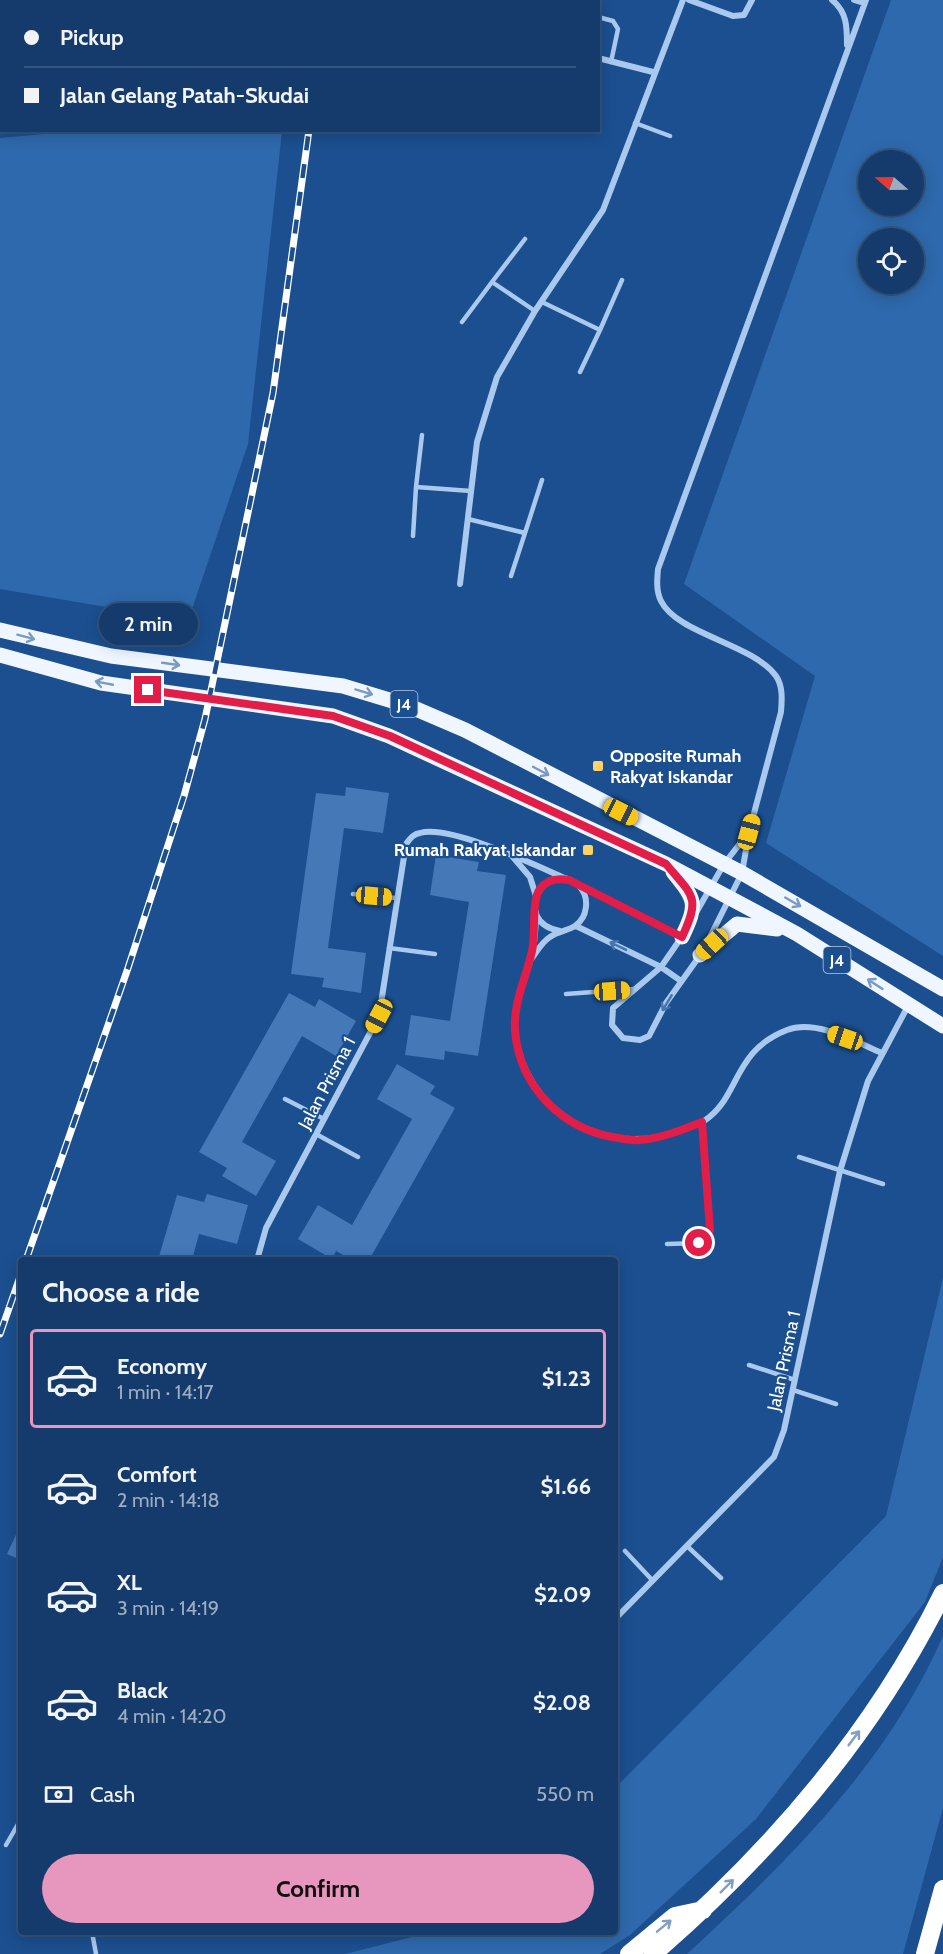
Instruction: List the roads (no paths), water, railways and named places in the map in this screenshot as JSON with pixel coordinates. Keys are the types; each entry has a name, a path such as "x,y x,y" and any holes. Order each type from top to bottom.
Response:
{"highway":[{"path":"653,1954 704,1910 763,1851 850,1743 899,1670 943,1593"},
{"path":"925,1954 943,1889"},
{"path":"629,1954 675,1916 704,1910"}],"main road":[{"name":"J4","path":"0,630 111,656 344,686 409,706 465,730 742,873 943,989"},
{"name":"J4","path":"0,655 101,683 333,716 390,736 666,864 797,934 943,1026"},
{"path":"666,864 689,892 694,903 693,913 682,937"},
{"path":"700,955 737,924 755,925 797,934"}],"street":[{"path":"460,584 477,442 497,377 535,312 603,210 653,72 683,0"},
{"path":"689,0 733,16 744,15 752,0"},
{"path":"832,0 843,12 847,23 847,52"},
{"path":"749,832 724,864 682,937 661,967 617,1003 611,1017 616,1033 631,1041 649,1036 681,981 700,955 729,899 742,873 749,832 781,712 782,691 776,676 759,661 674,616 662,602 657,586 658,569 865,2 854,0"},
{"path":"600,59 653,72"},
{"name":"Jalan Prisma 1","path":"258,1257 266,1228 379,1016 406,843 412,836 422,832 445,834 510,854 569,880"},
{"path":"510,854 530,877 536,896 535,939 517,1000 515,1030 520,1056 530,1081 544,1101 569,1122 596,1135 638,1140 669,1135 702,1122 716,1112 752,1052 769,1038 790,1029 816,1028 882,1053"},
{"path":"536,896 546,883 553,879 569,880 682,937"},
{"path":"530,961 543,943 561,931 576,926 582,920 587,905 582,889 576,884"},
{"path":"536,912 545,926 561,931"},
{"path":"576,926 661,967 681,981"},
{"name":"Jalan Prisma 1","path":"618,1616 774,1457 784,1430 840,1171 868,1081 909,1006"}],"lane":[{"path":"600,18 613,21 618,29 611,62"},
{"path":"635,123 670,136"},
{"path":"462,322 525,238"},
{"path":"580,372 622,280"},
{"path":"492,282 535,312"},
{"path":"542,302 600,330"},
{"path":"413,536 422,435"},
{"path":"511,576 542,480"},
{"path":"416,487 471,491"},
{"path":"468,519 525,533"},
{"path":"353,894 396,898"},
{"path":"389,948 435,954"},
{"path":"566,994 634,989"},
{"path":"285,1099 324,1119"},
{"path":"668,1245 699,1243 710,1234 702,1122"},
{"path":"316,1134 358,1157"},
{"path":"799,1157 883,1184"},
{"path":"749,1365 795,1380"},
{"path":"793,1390 836,1404"},
{"path":"687,1546 721,1578"},
{"path":"625,1551 653,1581"},
{"path":"6,1845 18,1824"},
{"path":"93,1935 96,1954"}],"railway":[{"path":"27,1257 128,968 184,796 205,719 273,393 309,132"},
{"path":"0,1334 18,1283"}],"place":[{"name":"Opposite Rumah Rakyat Iskandar","path":"598,766"},
{"name":"Rumah Rakyat Iskandar","path":"588,850"}]}
